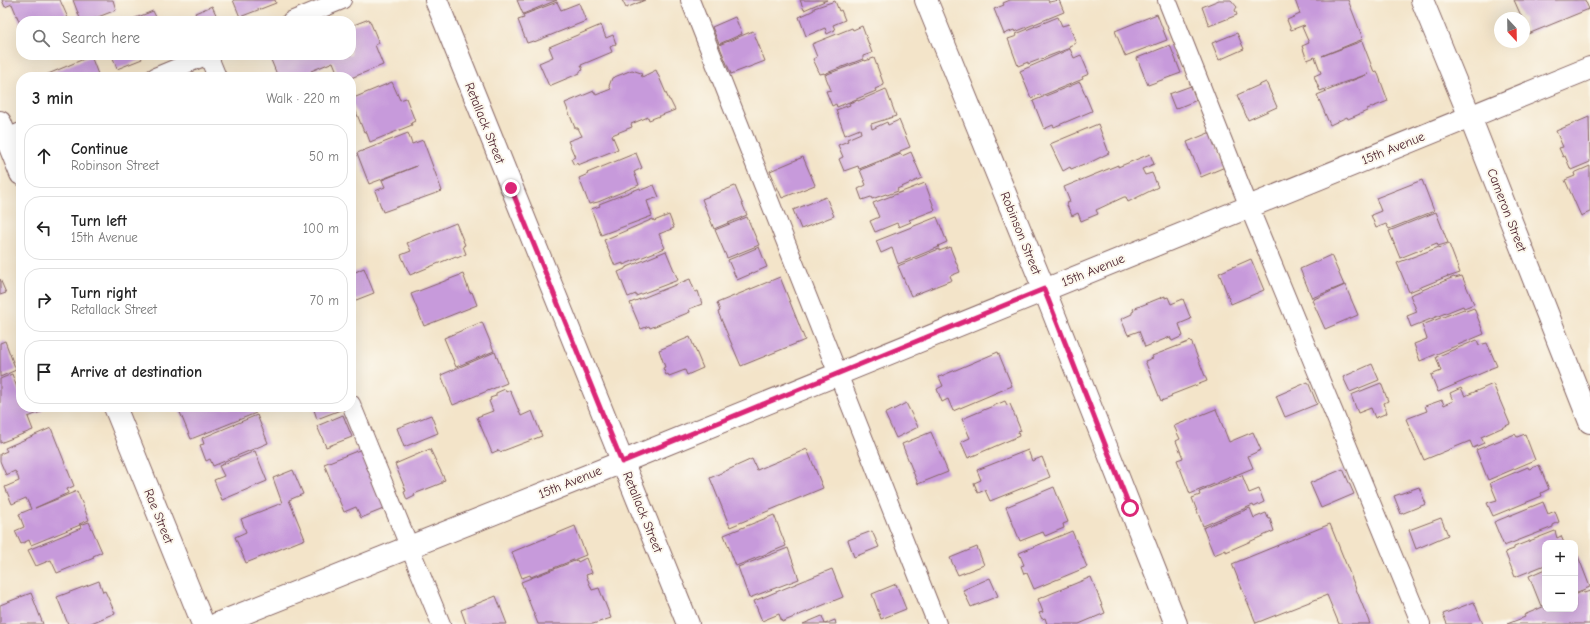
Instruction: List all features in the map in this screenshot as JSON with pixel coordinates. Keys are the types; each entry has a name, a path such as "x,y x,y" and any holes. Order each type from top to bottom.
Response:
{"street":[{"name":"Retallack Street","path":"436,0 688,624"},
{"name":"Robinson Street","path":"926,0 1044,289 1176,624"},
{"name":"Cameron Street","path":"1422,0 1470,117 1590,422"},
{"name":"15th Avenue","path":"217,624 622,462 839,372 1590,68"},
{"path":"7,133 16,159"},
{"name":"Rae Street","path":"117,412 203,624"}],"lane":[{"path":"303,16 342,0"},
{"path":"690,0 839,372 937,624"},
{"path":"1167,0 1249,206 1421,624"},
{"path":"166,72 196,60"},
{"path":"210,60 215,72"},
{"path":"354,412 441,624"}],"building":[{"path":"2,0 60,0 67,16 17,16 12,4 5,7"},
{"path":"73,0 113,0 116,10 101,16 79,16"},
{"path":"233,0 275,0 276,3 240,16"},
{"path":"517,0 557,0 523,14"},
{"path":"622,0 645,0 626,8"},
{"path":"800,0 827,0 804,10"},
{"path":"1010,0 1048,0 1049,2 1059,0 1064,12 1015,32 1014,30 1004,34 994,9 1004,5 1003,3"},
{"path":"1219,0 1231,0 1237,7 1235,10 1237,15 1209,26 1202,7"},
{"path":"1295,0 1348,0 1363,39 1322,56 1362,41 1374,72 1377,71 1388,101 1367,109 1367,111 1348,119 1347,117 1330,125 1317,95 1368,74 1320,91 1314,76 1321,73 1315,57 1307,60 1302,46 1309,43 1302,27 1305,26 1304,25 1291,30 1287,20 1300,14"},
{"path":"1514,0 1585,0 1589,9 1530,33 1530,12 1519,12"},
{"path":"835,1 845,20 833,25 835,30 827,34 825,28 806,36 799,17 814,10 814,8"},
{"path":"557,2 561,10 579,3 586,21 534,42 527,43 518,20 524,18 523,15"},
{"path":"212,6 217,16 196,16 195,13"},
{"path":"153,11 156,16 140,16"},
{"path":"1157,14 1167,40 1125,56 1115,31"},
{"path":"735,17 742,34 719,44 712,27"},
{"path":"1058,17 1062,26 1069,24 1076,43 1069,46 1070,48 1028,64 1028,62 1018,66 1008,39 1017,36 1016,34"},
{"path":"369,19 379,43 375,45 383,65 356,76 356,72 337,72 333,62 312,72 276,72 271,60 356,60 356,24"},
{"path":"601,25 606,38 613,35 616,44 610,47 612,52 581,65 583,70 580,71 580,73 549,86 539,63 553,57 549,47"},
{"path":"862,26 872,53 863,56 863,59 824,74 820,74 813,59 817,57 812,44 852,28 853,30"},
{"path":"753,31 765,61 731,74 719,45"},
{"path":"1237,33 1244,49 1219,60 1212,43"},
{"path":"1170,45 1181,73 1148,85 1137,58"},
{"path":"1070,49 1074,58 1081,55 1089,74 1082,77 1083,79 1041,96 1040,94 1031,98 1020,71"},
{"path":"874,58 884,85 875,89 876,91 837,107 836,104 832,106 826,91 831,90 825,75"},
{"path":"81,60 93,60 97,72 53,72"},
{"path":"114,60 140,60 117,69"},
{"path":"632,70 641,73 642,77 656,70 675,110 649,120 648,117 631,124 632,127 612,135 618,149 578,165 577,163 574,165 571,159 575,157 568,141 582,136 578,128 575,128 565,103 594,91 596,95 611,89 609,86 612,78"},
{"path":"392,82 400,100 406,98 415,121 411,123 412,125 370,142 366,131 364,132 356,112 356,97"},
{"path":"1080,82 1092,111 1054,127 1053,125 1044,129 1033,101"},
{"path":"1266,82 1277,107 1248,120 1237,95"},
{"path":"1191,86 1197,100 1175,109 1169,94"},
{"path":"886,89 896,116 871,124 872,129 887,122 888,125 899,120 910,147 900,151 900,153 859,169 858,166 844,171 839,159 843,157 838,145 861,133 860,129 845,135 836,110 850,105 849,103 858,101"},
{"path":"1589,117 1590,162 1571,170 1565,156 1563,157 1559,148 1563,147 1556,131"},
{"path":"1098,124 1109,153 1085,165 1084,164 1071,169 1070,167 1063,171 1050,144"},
{"path":"1211,132 1225,167 1201,177 1187,142"},
{"path":"408,133 412,144 423,140 442,191 383,212 375,191 385,187 382,180 417,166 369,184 357,153"},
{"path":"911,152 922,178 897,189 898,191 872,199 871,197 862,200 858,189 866,185 860,170 901,154 902,156"},
{"path":"636,153 642,168 634,172 639,185 598,202 589,204 579,178 588,174 587,173"},
{"path":"1150,154 1154,164 1142,169 1145,175 1152,173 1158,187 1128,202 1126,197 1124,197 1096,210 1098,214 1081,221 1078,213 1072,216 1066,203 1070,202 1064,187"},
{"path":"803,157 815,185 782,198 770,171"},
{"path":"1590,166 1590,212 1581,216 1565,180 1575,176 1574,173"},
{"path":"1422,180 1434,211 1389,229 1386,224 1376,228 1371,215 1381,211 1376,198"},
{"path":"925,183 935,210 909,220 911,222 899,227 897,223 875,232 870,221 879,217 873,203"},
{"path":"654,185 659,197 647,201 652,216 601,235 591,209 600,206 599,204 640,188 641,190"},
{"path":"735,186 747,215 714,229 702,199"},
{"path":"826,197 834,216 801,229 793,210"},
{"path":"1436,212 1448,243 1438,246 1437,243 1400,258 1389,231"},
{"path":"669,215 674,228 659,234 665,248 623,265 623,263 615,266 604,240 653,219 654,221"},
{"path":"747,217 759,245 727,258 715,230"},
{"path":"937,217 947,242 938,246 939,247 898,264 892,248 881,253 876,241"},
{"path":"456,223 465,245 463,246 466,254 457,258 456,256 410,275 401,255 411,251 407,243"},
{"path":"1449,244 1460,273 1448,276 1409,292 1397,263"},
{"path":"759,247 767,267 737,280 728,260"},
{"path":"950,247 960,272 950,276 952,280 911,296 898,266 939,249 939,251"},
{"path":"666,251 678,280 636,296 636,294 628,297 618,272"},
{"path":"1331,255 1344,285 1312,298 1300,269"},
{"path":"1251,259 1264,290 1231,304 1219,273"},
{"path":"364,268 374,293 356,300 356,272"},
{"path":"463,274 470,293 472,292 477,305 424,326 411,294"},
{"path":"1462,276 1474,304 1464,308 1463,306 1411,327 1407,316 1417,312 1410,295 1454,277"},
{"path":"780,277 805,340 741,366 718,312 720,311 717,303"},
{"path":"0,279 6,293 0,295"},
{"path":"690,279 695,292 698,291 702,304 689,309 690,312 650,328 649,326 641,329 630,303"},
{"path":"1345,285 1358,315 1325,329 1312,300"},
{"path":"1165,296 1165,298 1168,297 1171,304 1183,299 1191,319 1179,324 1183,336 1172,341 1170,337 1145,347 1139,331 1128,335 1121,319 1132,314 1134,311 1133,309"},
{"path":"1474,308 1484,334 1420,361 1414,344 1427,339 1422,325 1464,309 1466,311"},
{"path":"482,322 494,351 456,367 444,338"},
{"path":"690,337 703,368 687,375 685,370 669,376 668,374 666,375 659,350"},
{"path":"1477,340 1479,345 1487,343 1497,366 1438,392 1431,375 1441,371 1436,357"},
{"path":"5,341 16,370 0,377 0,343"},
{"path":"1191,341 1207,381 1171,395 1172,397 1161,401 1145,361 1153,358 1152,356"},
{"path":"495,352 507,383 453,405 441,375"},
{"path":"998,352 1012,386 953,411 948,399 942,402 937,389 943,386 939,377"},
{"path":"1372,364 1379,380 1350,392 1343,377"},
{"path":"12,374 16,385 16,412 40,412 28,417 33,430 0,443 0,379"},
{"path":"1308,382 1317,404 1285,417 1276,396"},
{"path":"1381,383 1388,401 1384,403 1387,413 1375,418 1371,408 1358,413 1351,395"},
{"path":"1493,384 1510,424 1481,437 1484,443 1473,448 1470,441 1424,460 1406,419 1427,411 1425,406 1442,400 1444,405 1453,401 1450,393 1461,388 1465,396"},
{"path":"505,389 506,392 510,390 521,416 532,411 542,436 500,452 499,450 492,453 477,417 493,411 489,401 491,400 490,398 496,396 496,393"},
{"path":"1005,401 1007,405 1010,404 1021,431 1018,432 1019,436 968,458 961,442 970,438 962,419"},
{"path":"906,403 918,427 896,438 885,414"},
{"path":"1216,409 1229,442 1253,432 1261,450 1248,456 1253,468 1190,494 1177,460 1183,458 1176,441 1180,439 1174,426"},
{"path":"180,412 256,413 191,439"},
{"path":"315,412 335,412 317,419"},
{"path":"257,415 268,443 213,466 210,459 206,461 200,445 204,444 202,438"},
{"path":"343,415 352,437 326,447 317,426"},
{"path":"431,415 438,433 404,447 397,428"},
{"path":"51,428 74,486 67,489 68,493 35,508 77,491 89,520 31,545 29,540 21,544 15,531 24,527 19,514 31,509 26,498 12,504 5,487 19,481 15,471 6,475 0,461 0,454 7,451 5,448"},
{"path":"931,432 948,472 918,484 902,444"},
{"path":"1515,434 1517,437 1525,434 1535,460 1488,480 1476,450"},
{"path":"362,449 386,508 361,518 356,507 344,512 324,464"},
{"path":"430,449 445,480 442,481 442,483 414,494 415,496 407,500 404,492 406,491 395,464"},
{"path":"807,449 823,488 730,527 710,478 752,459 757,470"},
{"path":"1028,450 1032,461 1042,457 1050,477 990,501 985,490 978,493 974,483 981,480 977,470"},
{"path":"255,451 267,481 222,500 214,480 224,476 219,466"},
{"path":"1539,465 1549,489 1541,493 1542,496 1493,516 1487,503 1497,500 1490,483 1528,467 1529,469"},
{"path":"1343,469 1354,494 1321,508 1310,483"},
{"path":"293,470 303,494 289,500 305,539 246,563 235,537 246,532 241,519 282,503 273,478"},
{"path":"1242,475 1249,493 1259,489 1264,502 1254,507 1253,505 1203,526 1192,498 1200,495 1199,492"},
{"path":"1054,487 1068,522 1063,524 1064,528 1045,536 1043,532 1020,541 1006,507"},
{"path":"1419,487 1426,504 1401,514 1394,496"},
{"path":"1543,502 1548,514 1555,511 1559,522 1553,525 1553,527 1504,546 1494,522"},
{"path":"1250,508 1254,518 1266,513 1270,519 1274,531 1226,552 1226,550 1214,555 1203,528"},
{"path":"774,515 786,546 736,566 724,535"},
{"path":"1441,518 1448,535 1416,549 1409,530"},
{"path":"89,522 102,552 93,556 94,558 57,573 51,560 36,566 28,550 81,528 80,525"},
{"path":"1330,524 1370,624 1339,624 1327,595 1256,623 1232,564"},
{"path":"575,526 586,555 531,577 530,575 522,578 512,552"},
{"path":"872,531 879,547 854,557 848,540"},
{"path":"1072,531 1087,567 1034,589 1027,573 1024,574 1021,566 1024,565 1019,553"},
{"path":"1555,531 1557,538 1561,536 1563,540 1542,540 1542,566 1515,577 1505,552 1514,549 1514,547"},
{"path":"977,547 984,565 958,575 950,558"},
{"path":"788,548 799,579 749,598 738,567"},
{"path":"1578,556 1590,587 1578,592"},
{"path":"586,558 592,573 586,575 592,590 599,588 611,618 593,624 538,624 521,582 577,560 578,562"},
{"path":"832,569 843,597 782,622 779,614 762,621 754,601"},
{"path":"1542,570 1541,606 1529,576"},
{"path":"1091,577 1105,613 1079,624 1047,624 1045,618 1042,619 1039,613 1043,612 1038,599"},
{"path":"990,578 998,596 971,607 963,590"},
{"path":"99,581 103,592 105,591 115,613 89,624 68,624 57,597"},
{"path":"896,584 906,609 881,619 872,594"},
{"path":"1583,591 1584,593 1590,591 1590,624 1507,624 1525,617 1524,615 1542,607 1542,612 1578,612 1578,594"},
{"path":"31,593 43,624 0,624 0,605"},
{"path":"496,596 507,624 466,624 461,610"},
{"path":"1474,602 1483,624 1447,624 1443,614"},
{"path":"822,616 825,624 803,624"},
{"path":"835,620 836,624 825,624"}],"route":[{"path":"511,188 622,462 1044,289 1130,508"}]}
